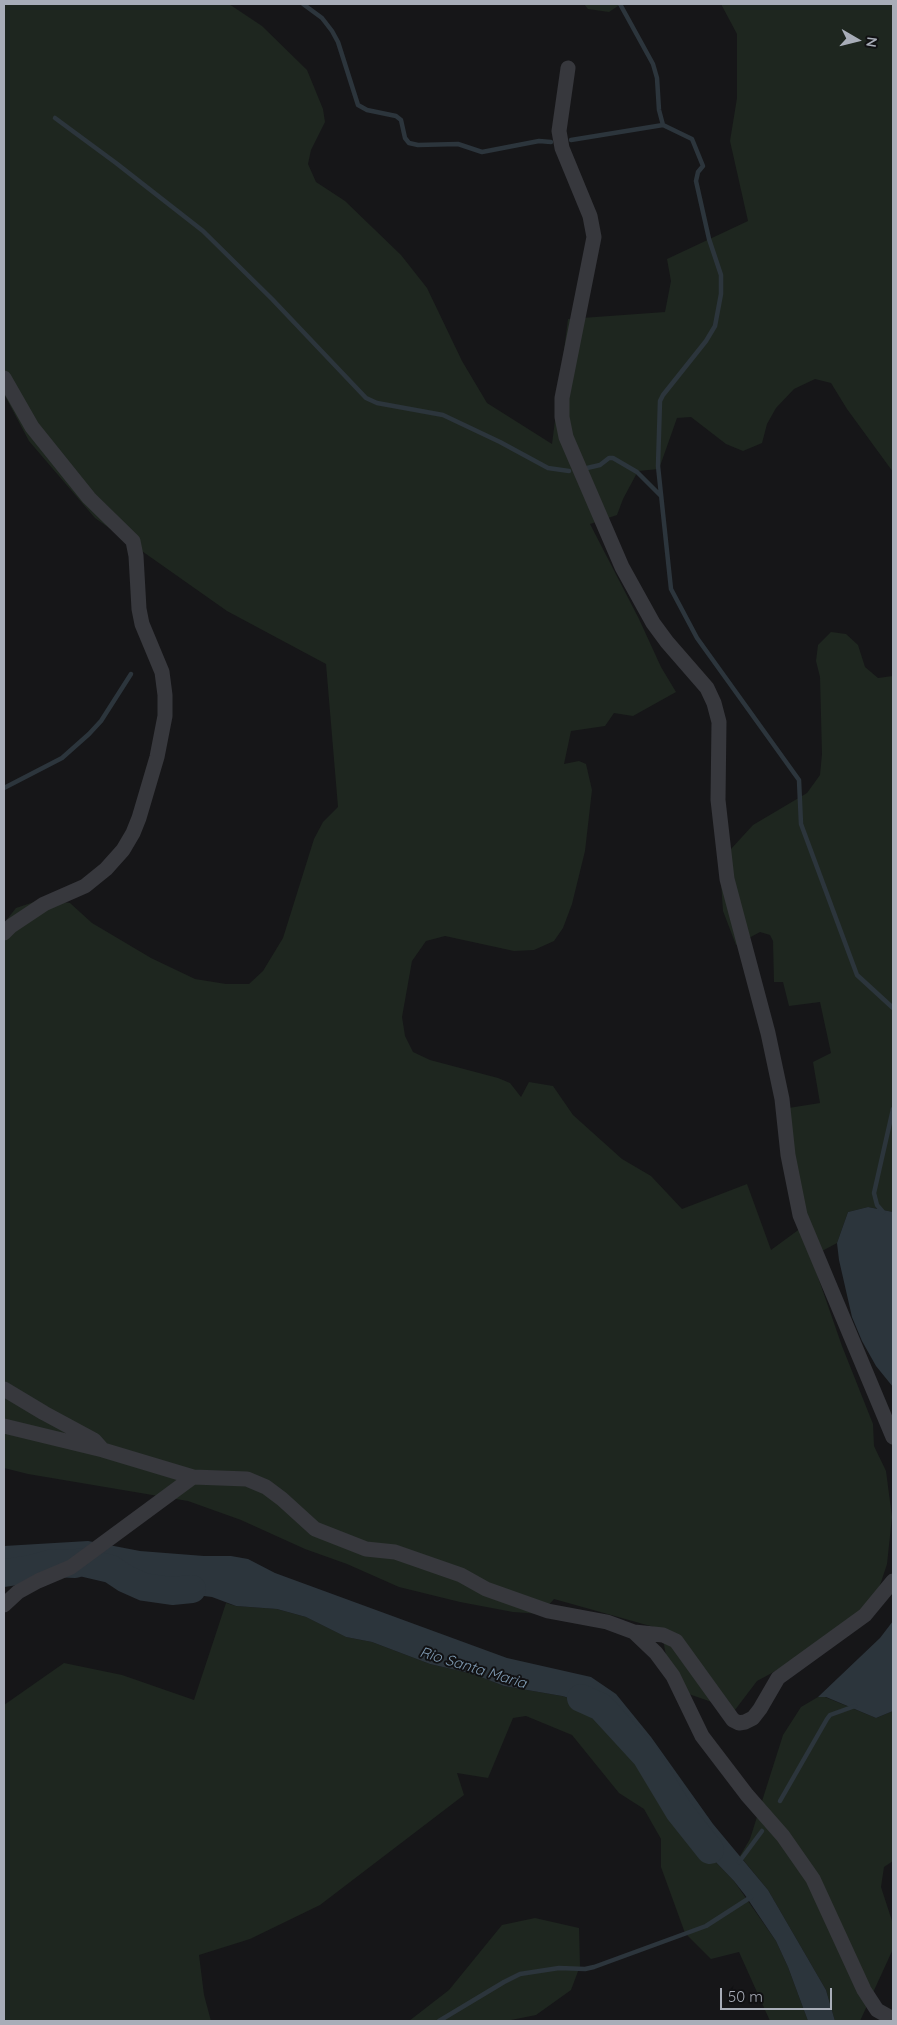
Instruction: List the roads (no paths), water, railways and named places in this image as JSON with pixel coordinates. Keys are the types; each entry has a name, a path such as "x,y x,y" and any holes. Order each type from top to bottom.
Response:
{"street":[{"path":"568,68 559,131 562,148 590,216 594,237 562,398 566,437 622,567 653,623 707,688 714,703 719,722 718,800 727,879 768,1033 782,1098 788,1155 800,1215 893,1437"},
{"path":"4,378 32,428 89,498 133,542 142,624 162,672 165,695 165,716 157,757 139,818 123,850 106,869 85,886 44,904 11,926 4,933"},
{"path":"4,1389 94,1440 103,1450"},
{"path":"4,1426 103,1450 193,1477 247,1479 266,1487 315,1529 366,1549 395,1552 461,1576 486,1589 548,1611 607,1622 634,1632 663,1635 676,1641 733,1720 739,1723 746,1722 760,1709 778,1678 865,1615 893,1581"},
{"path":"4,1605 18,1592 71,1567 193,1477"},
{"path":"634,1632 656,1653 673,1676 702,1736 747,1796 782,1836 813,1879 864,1990 877,2010 893,2018"}],"water":[{"path":"868,1207 893,1212 893,1387 876,1366 862,1341 852,1317 839,1260 837,1243 848,1212"},
{"path":"88,1541 140,1551 231,1556 248,1559 275,1573 507,1658 591,1677 616,1694 651,1737 713,1824 768,1890 826,1990 835,2021 808,2021 776,1941 745,1895 711,1857 674,1805 641,1749 601,1709 588,1703 562,1696 504,1686 473,1674 430,1664 372,1642 346,1637 306,1617 277,1609 236,1606 212,1597 164,1591 144,1585 122,1574 112,1565 99,1563 88,1564 77,1569 45,1569 4,1582 4,1546"},
{"path":"893,1621 893,1711 876,1718 826,1697 818,1697 880,1638"}],"waterway":[{"path":"303,4 322,18 338,42 358,105 367,110 396,116 401,120 405,138 409,143 418,145 458,144 482,152 539,141 551,142"},
{"path":"620,4 653,64 657,78 659,110 663,125"},
{"path":"55,118 203,231 272,299 366,398 377,403 443,415 500,442 548,468 569,471"},
{"path":"571,140 663,125 692,139 703,166 698,172 696,181 709,239 721,275 721,294 715,326 706,341 660,401 658,466 671,589 697,638 799,780 801,824 857,975 893,1008"},
{"path":"587,468 600,465 609,458 613,458 637,472 661,496"},
{"path":"4,788 62,758 89,734 101,721 131,674"},
{"path":"883,1212 877,1205 874,1193 893,1109"},
{"name":"Rio Santa Maria","path":"4,1573 53,1563 75,1564 81,1562 111,1569 126,1579 144,1587 172,1591 192,1589"},
{"name":"Rio Santa Maria","path":"581,1698 601,1707 646,1756 679,1811 710,1850"},
{"path":"780,1801 830,1715 855,1706"},
{"path":"739,1862 762,1831"},
{"path":"439,2021 520,1974 559,1968 585,1969 594,1967 706,1926 751,1897"}]}
